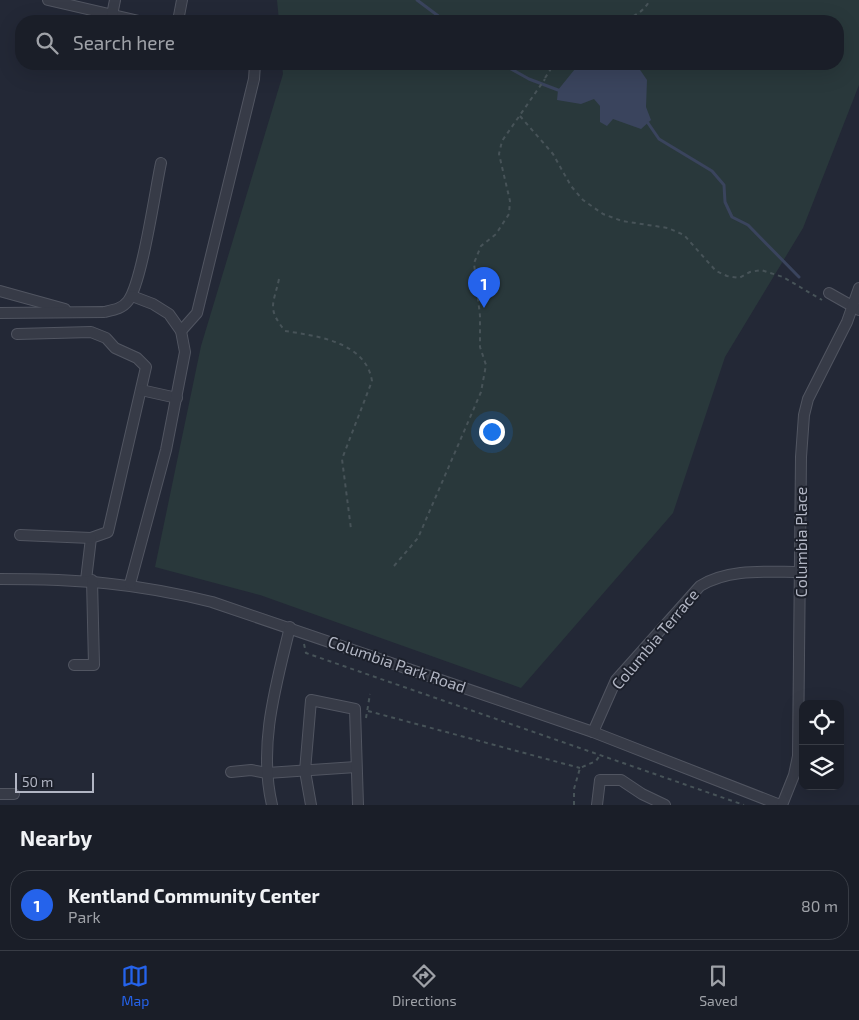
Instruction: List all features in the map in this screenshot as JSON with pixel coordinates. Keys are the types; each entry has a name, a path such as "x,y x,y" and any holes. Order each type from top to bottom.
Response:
{"street":[{"path":"48,0 77,3 112,15 115,0"},
{"path":"179,15 182,0"},
{"path":"181,331 192,321 197,313 255,70"},
{"path":"0,313 118,310 126,304 132,296 141,262 161,163"},
{"name":"Columbia Place","path":"781,805 794,776 798,756 801,457 804,415 815,383 855,308 859,288"},
{"path":"0,291 78,312"},
{"path":"829,294 855,308"},
{"path":"130,584 178,398 186,352 181,331 168,314 153,304 132,296"},
{"path":"17,334 91,332 106,338 115,348 137,358 146,367 108,532 91,538 20,535"},
{"path":"141,390 178,398"},
{"path":"74,665 94,665 89,580 91,538"},
{"name":"Columbia Terrace","path":"593,732 616,680 700,586 713,579 734,574 800,572"},
{"name":"Columbia Park Road","path":"0,579 89,580 130,584 212,602 290,627 593,732 781,805"},
{"path":"272,805 267,774 269,719 290,627"},
{"path":"311,805 305,771 311,700 355,710 358,805"},
{"path":"231,772 251,770 267,774 356,767"},
{"path":"596,805 600,780 621,780 642,800 664,805"},
{"path":"0,794 14,794"}],"path":[{"path":"636,15 645,9 650,0"},
{"path":"394,566 418,538 483,384 486,365 480,347 480,316 474,264 481,246 496,234 509,214 510,201 499,154 502,141 550,70"},
{"path":"520,116 553,154 571,186 583,200 604,214 622,221 668,228 684,235 716,271 727,276 739,278 750,272 761,270 782,277 821,301 829,294"},
{"path":"279,280 272,309 275,318 285,331 319,336 346,347 362,357 370,370 372,380 342,459 352,530"},
{"path":"304,632 306,653 744,805"},
{"path":"368,710 580,768 596,761 600,755"},
{"path":"574,805 574,788 580,768"}],"shaded area":[{"path":"277,0 859,0 859,85 803,228 725,357 673,513 521,688 260,595 155,567 201,346 283,74 283,70 844,70 844,15 278,15"}],"water":[{"path":"574,70 640,70 647,80 646,107 651,120 641,129 613,119 607,126 600,122 600,106 594,99 581,104 557,100 558,90"}],"waterway":[{"path":"417,0 437,15"},
{"path":"513,70 529,79 558,90"},
{"path":"648,123 659,139 712,171 724,185 725,202 732,217 748,225 799,277"}],"place":[{"name":"Kentland Community Center","path":"484,308"}]}
